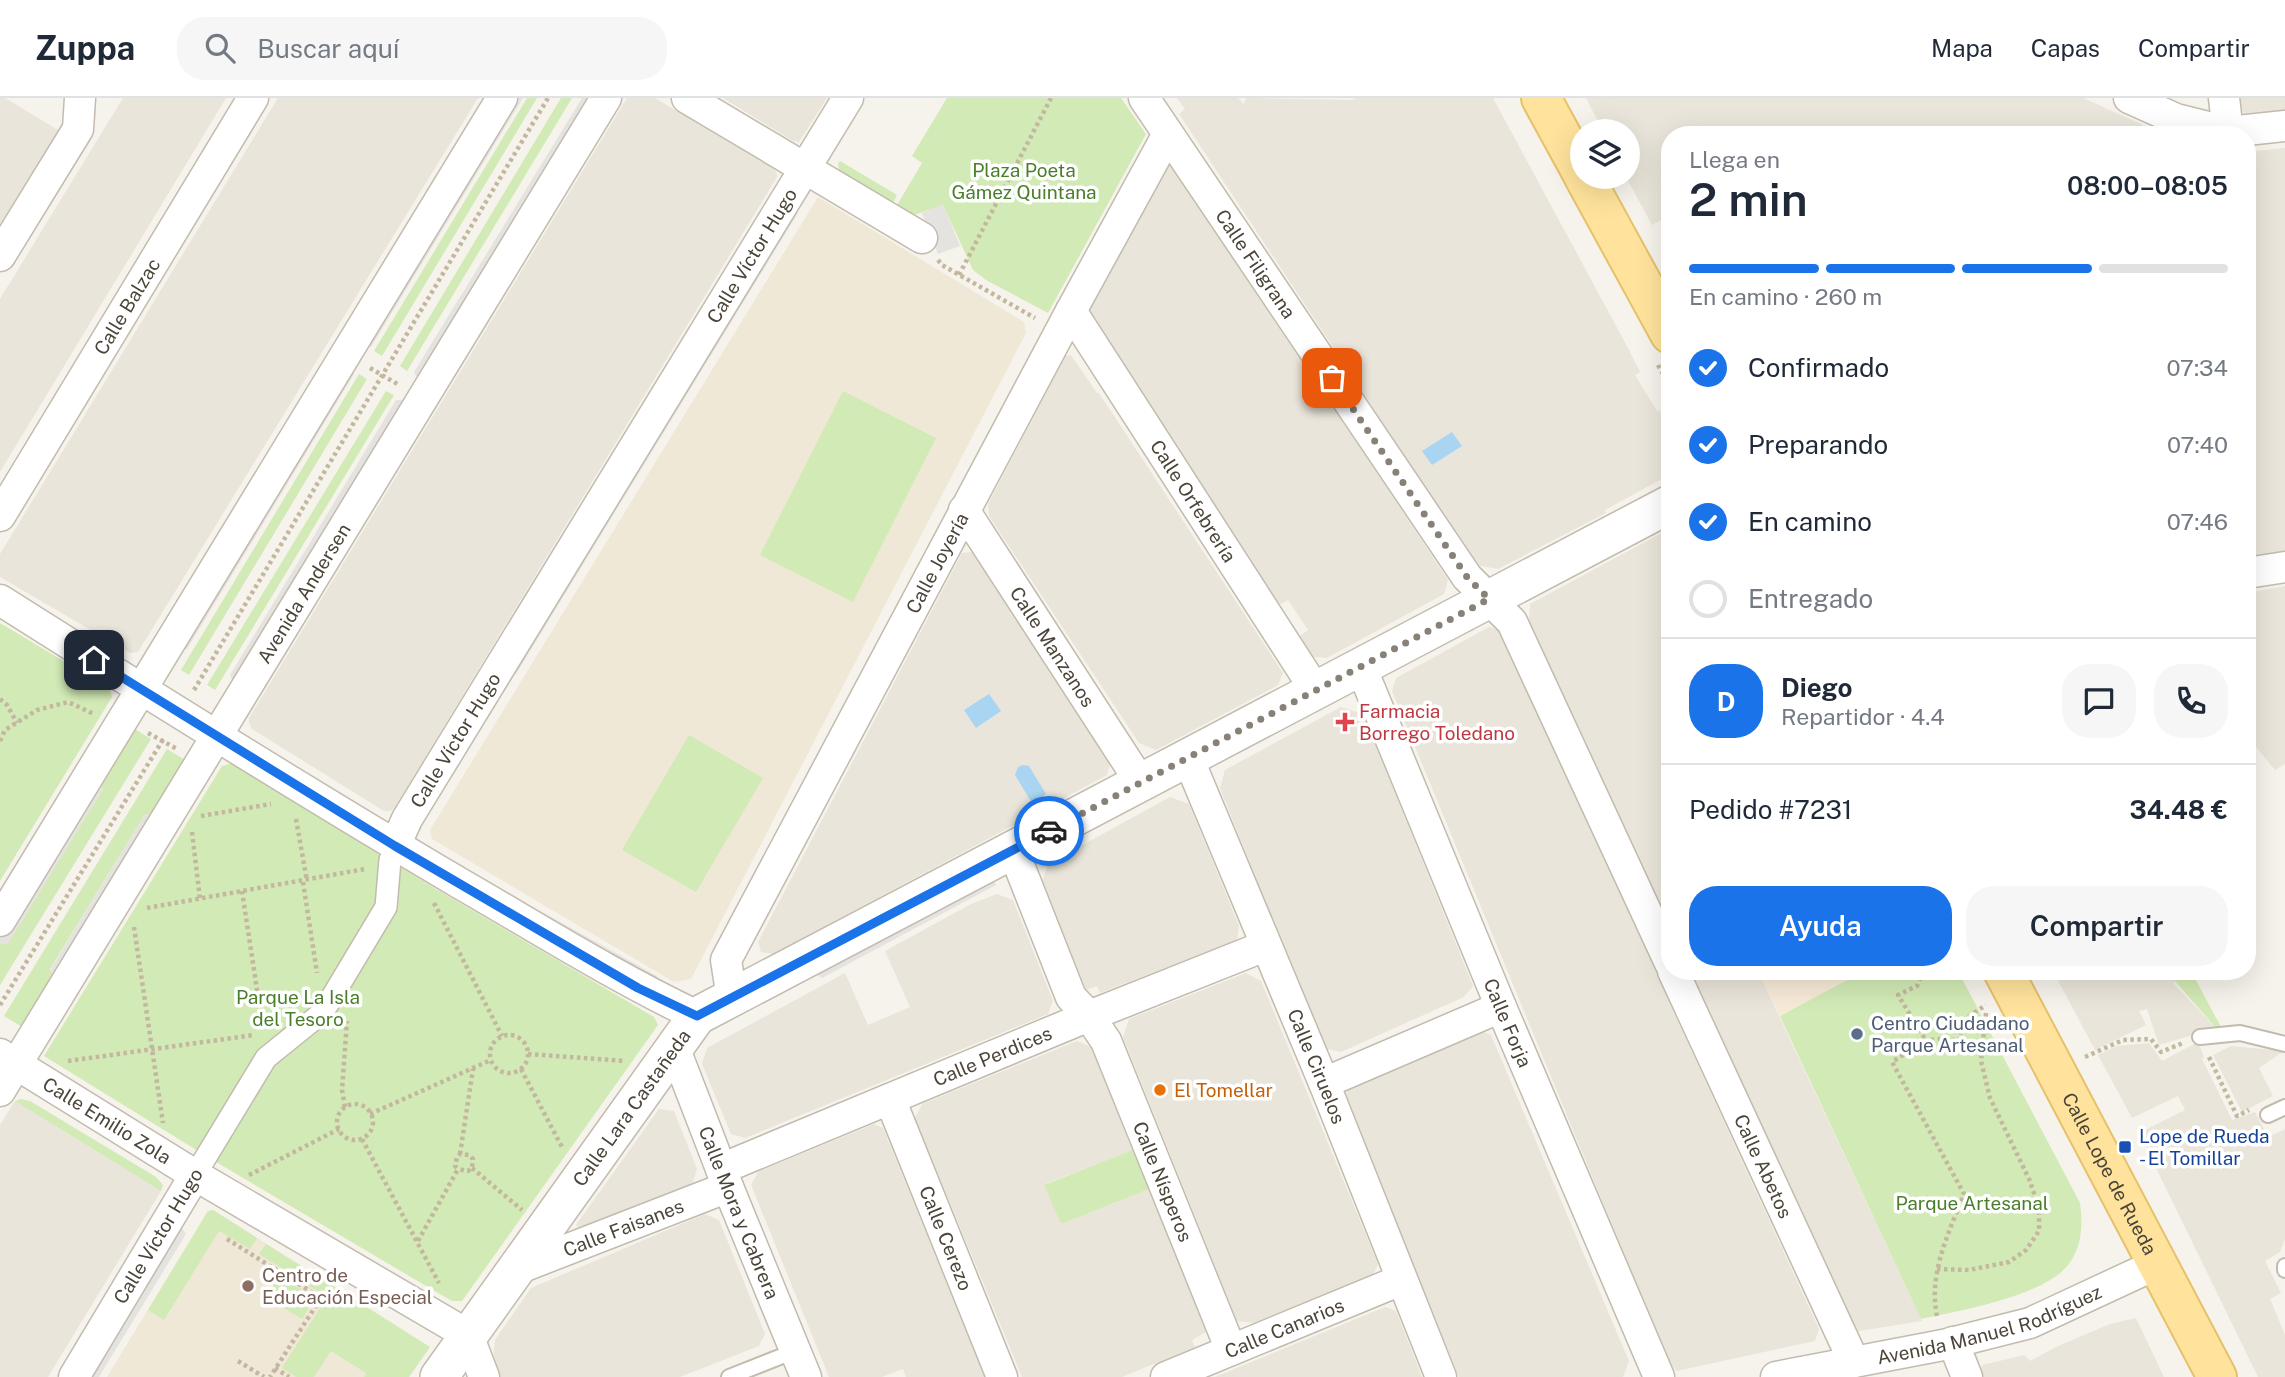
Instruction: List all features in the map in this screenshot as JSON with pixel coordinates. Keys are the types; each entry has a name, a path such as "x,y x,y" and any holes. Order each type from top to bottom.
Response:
{"main road":[{"path":"1541,98 1570,151"},
{"path":"1591,189 1661,318"},
{"name":"Calle Lope de Rueda","path":"2008,980 2217,1377"}],"street":[{"path":"0,256 78,129 80,98"},
{"name":"Calle Balzac","path":"0,516 253,98"},
{"path":"0,920 502,98"},
{"name":"Avenida Andersen","path":"0,1091 8,1059 217,738 607,98"},
{"path":"687,98 922,238"},
{"name":"Calle Víctor Hugo","path":"74,1377 266,1058 323,1012 386,907 392,853 415,807 848,98"},
{"name":"Calle Filigrana","path":"1144,98 1467,577 1489,599"},
{"path":"2129,98 2175,126"},
{"path":"2224,98 2227,126"},
{"path":"2256,129 2285,126"},
{"name":"Calle Joyería","path":"733,998 726,960 1070,311 1168,134"},
{"name":"Calle Orfebrería","path":"1070,311 1315,691"},
{"name":"Calle Lara Castañeda","path":"439,1377 697,1016 1661,509"},
{"name":"Calle Manzanos","path":"964,510 1141,783"},
{"path":"2256,572 2285,567"},
{"path":"1489,599 1512,622 1661,944"},
{"path":"0,600 392,853 638,988 697,1016"},
{"name":"Calle Forja","path":"1361,667 1501,1007 1659,1377"},
{"name":"Calle Ciruelos","path":"1188,758 1324,1083 1441,1377"},
{"name":"Calle Nísperos","path":"1013,850 1071,997 1089,1016 1106,1041 1231,1350"},
{"name":"Calle Perdices","path":"724,1178 890,1099 1265,946"},
{"name":"Calle Abetos","path":"1678,980 1854,1362"},
{"path":"1324,1083 1501,1007"},
{"name":"Calle Mora y Cabrera","path":"674,1047 800,1364"},
{"name":"Calle Emilio Zola","path":"8,1059 195,1175 468,1335"},
{"name":"Calle Cerezo","path":"890,1099 1002,1377"},
{"name":"Calle Faisanes","path":"517,1269 724,1178"},
{"name":"Avenida Manuel Rodríguez","path":"1776,1377 1948,1343 2031,1323 2157,1264"},
{"name":"Calle Canarios","path":"1166,1377 1401,1280"},
{"path":"468,1335 484,1377"},
{"path":"1948,1343 1967,1377"}],"lane":[{"path":"2200,1037 2240,1032 2285,1044"},
{"path":"2268,1115 2285,1107"},
{"path":"729,1377 800,1364"}],"path":[{"path":"190,697 548,98"},
{"path":"959,275 1048,100"},
{"path":"922,238 942,265 1029,315"},
{"path":"364,364 402,387"},
{"path":"0,699 7,705 17,723"},
{"path":"0,741 5,730 37,710 68,702 89,710 100,718"},
{"path":"142,730 181,751"},
{"path":"0,1005 167,734"},
{"path":"191,817 280,803"},
{"path":"295,814 323,1012"},
{"path":"192,831 200,899"},
{"path":"146,908 357,872 392,853"},
{"path":"56,1063 264,1034 242,891"},
{"path":"428,892 502,1036"},
{"path":"134,923 164,1130"},
{"path":"1921,980 1917,986 1898,995 1927,1042"},
{"path":"1937,1269 1969,1270 2009,1262 2025,1250 2039,1231 2039,1209 2030,1181 1990,1098 1981,1060 1987,1005"},
{"path":"1948,1343 1934,1303 1937,1269 1964,1194 1892,1062 1940,1037 1959,1041 1963,1020 1979,1010"},
{"path":"345,1107 342,1090 347,1020"},
{"path":"510,1034 525,1042 528,1059 521,1069 507,1073 499,1070 491,1060 491,1048 502,1036 510,1034"},
{"path":"2056,1070 2123,1040 2151,1039 2161,1052 2200,1037 2237,1116"},
{"path":"528,1054 632,1062"},
{"path":"370,1115 491,1060"},
{"path":"472,1168 462,1172 455,1161 460,1154 473,1068"},
{"path":"521,1069 566,1155"},
{"path":"362,1105 370,1115 372,1127 362,1139 346,1138 339,1129 337,1119 345,1107 362,1105"},
{"path":"244,1177 339,1129"},
{"path":"362,1139 441,1287 438,1293"},
{"path":"460,1154 469,1155 473,1159 472,1168"},
{"path":"472,1168 529,1215"},
{"path":"417,1241 458,1169"},
{"path":"227,1240 321,1298 270,1377"},
{"path":"238,1361 264,1377"},
{"path":"275,1368 289,1377"}],"shaded area":[{"path":"0,98 5,98 58,130 0,225"},
{"path":"123,98 226,98 0,472 0,299"},
{"path":"278,98 478,98 138,652 130,653 0,577 0,554"},
{"path":"513,98 523,98 371,347 362,347"},
{"path":"582,98 592,98 420,383 414,372"},
{"path":"627,98 655,98 774,169 777,177 395,807 391,811 384,811 252,729 249,718"},
{"path":"723,98 827,98 799,142 793,141"},
{"path":"1177,98 1238,98 1244,104 1246,98 1493,98 1628,348 1640,372 1635,375 1661,414 1661,479 1605,510 1606,513 1498,569 1477,565 1179,114 1185,109"},
{"path":"1586,98 2083,98 2143,126 1661,126 1661,220 1652,225 1632,189 1640,189 1640,119 1597,119"},
{"path":"2237,98 2285,98 2285,113 2249,115 2241,111"},
{"path":"2285,148 2285,551 2258,557 2256,556 2256,151"},
{"path":"1167,161 1171,163 1448,580 1444,594 1327,658 1313,657 1300,636 1308,630 1288,600 1279,605 1093,323 1090,310"},
{"path":"818,197 1024,322 1026,333 691,979 674,982 432,839 430,830"},
{"path":"793,202 798,213 516,674 506,676"},
{"path":"943,204 960,246 938,254 922,213"},
{"path":"1071,355 1099,393 1283,673 1278,685 1156,750 1139,743 989,516 988,504 1065,356"},
{"path":"351,366 354,374 187,649 177,649"},
{"path":"396,400 409,400 235,685 230,675"},
{"path":"1661,533 1661,911 1529,620 1530,604"},
{"path":"973,552 1111,760 1107,775 773,954 761,952 758,942 962,553"},
{"path":"2285,586 2285,764 2275,770 2256,747 2256,591"},
{"path":"1489,627 1502,631 1596,835 1819,1329 1815,1341 1677,1371 1669,1363 1392,691 1396,678"},
{"path":"1341,707 1363,714 1473,986 1464,997 1341,1052 1324,1048 1220,788 1225,770"},
{"path":"97,781 103,789 8,944 0,944 0,939"},
{"path":"1170,797 1189,804 1239,926 1237,940 1100,993 1097,986 1086,990 1042,882 1048,864"},
{"path":"145,814 156,814 55,979 50,970"},
{"path":"455,863 657,976 657,986 445,866"},
{"path":"992,878 996,885 822,978 814,973"},
{"path":"997,894 1013,900 1053,1001 1048,1014 745,1138 731,1134 702,1064 707,1048 845,973 868,1025 910,1007 885,951 971,904"},
{"path":"1246,973 1261,981 1378,1264 1373,1275 1254,1323 1237,1321 1123,1037 1129,1019"},
{"path":"1693,980 1762,980 1922,1321 1859,1331 1849,1326"},
{"path":"1762,980 1847,980 1780,1016"},
{"path":"2058,980 2174,980 2174,984 2216,1028 2159,1045 2147,1009 2139,1011 2146,1025 2095,1050"},
{"path":"1478,1030 1491,1035 1629,1361 1623,1377 1459,1377 1345,1097 1351,1084"},
{"path":"1077,1041 1091,1047 1132,1150 1045,1184 1061,1224 1149,1189 1206,1332 1192,1340 1195,1347 1122,1377 1022,1377 915,1118 922,1104"},
{"path":"2198,1042 2204,1057 2202,1059 2232,1120 2255,1112 2268,1137 2285,1129 2285,1239 2280,1252 2265,1261 2281,1293 2270,1299 2285,1335 2285,1377 2258,1377 2139,1133 2185,1110 2178,1096 2132,1118 2098,1055 2117,1046 2149,1043 2162,1061"},
{"path":"2231,1046 2284,1051 2259,1068 2273,1096 2242,1112 2213,1055"},
{"path":"15,1101 161,1191 48,1377 0,1377 0,1125"},
{"path":"659,1109 674,1111 697,1169 692,1185 580,1230 576,1225"},
{"path":"874,1124 883,1128 985,1377 906,1377 903,1369 882,1377 829,1377 751,1185 758,1172"},
{"name":"Centro de Educación Especial","path":"213,1210 430,1347 409,1377 107,1377 208,1211"},
{"path":"705,1214 719,1220 765,1334 759,1346 680,1377 500,1377 493,1360 495,1340 531,1288"},
{"path":"181,1227 186,1234 99,1377 89,1377"},
{"path":"1385,1307 1396,1311 1422,1377 1215,1377"},
{"path":"2136,1318 2164,1377 1984,1377 1981,1371 1982,1365 2025,1355 2030,1361 2110,1324"}],"green space":[{"path":"527,98 537,98 382,356 374,351"},
{"path":"561,98 572,98 407,371 400,366"},
{"name":"Plaza Poeta Gámez Quintana","path":"947,98 1121,98 1146,134 1048,313 986,280 973,270 943,205 914,215 897,205 922,163 912,156"},
{"path":"840,161 897,195 893,203 839,170"},
{"path":"359,374 367,379 189,675 181,670"},
{"path":"386,391 394,395 215,690 207,685"},
{"path":"843,391 936,438 853,602 760,555"},
{"path":"0,623 110,689 112,697 0,881"},
{"path":"130,726 151,739 0,985 0,944 8,943 103,789 97,781"},
{"path":"689,735 763,778 696,892 622,850"},
{"path":"167,749 187,761 156,814 145,814 50,969 55,979 24,1028 4,1016"},
{"name":"Parque La Isla del Tesoro","path":"232,763 436,889 654,1017 658,1025 462,1301 452,1301 438,1293 211,1159 44,1056 222,766"},
{"name":"Parque Artesanal","path":"1847,980 1963,980 2080,1203 2079,1243 2068,1265 2056,1276 2021,1294 1921,1319 1780,1016"},
{"path":"2174,980 2196,980 2222,1029 2218,1030"},
{"path":"15,1101 30,1101 156,1177 163,1185 161,1191"},
{"path":"1132,1150 1149,1189 1061,1224 1044,1185"},
{"path":"213,1210 257,1238 250,1249 219,1231 164,1320 148,1310 208,1211"},
{"path":"266,1244 430,1347 409,1377 364,1377 366,1373 331,1351 314,1377 296,1377 282,1368 327,1297 259,1254"},
{"path":"279,1276 315,1298 302,1319 266,1297"}],"water":[{"path":"1452,432 1462,446 1432,465 1422,451"},
{"path":"989,694 1001,711 976,728 964,710"},
{"path":"1029,766 1046,794 1032,803 1015,775 1018,767"}],"way so far":[{"path":"1049,831 1489,599 1467,577 1332,378"}],"place":[{"name":"Farmacia Borrego Toledano","path":"1345,722"},
{"name":"Centro Ciudadano Parque Artesanal","path":"1857,1034"},
{"name":"El Tomellar","path":"1160,1090"},
{"name":"Lope de Rueda - El Tomillar","path":"2125,1147"},
{"name":"Centro de Educación Especial","path":"248,1286"}],"route":[{"path":"94,660 395,846 638,988 697,1016 1049,831"}]}
